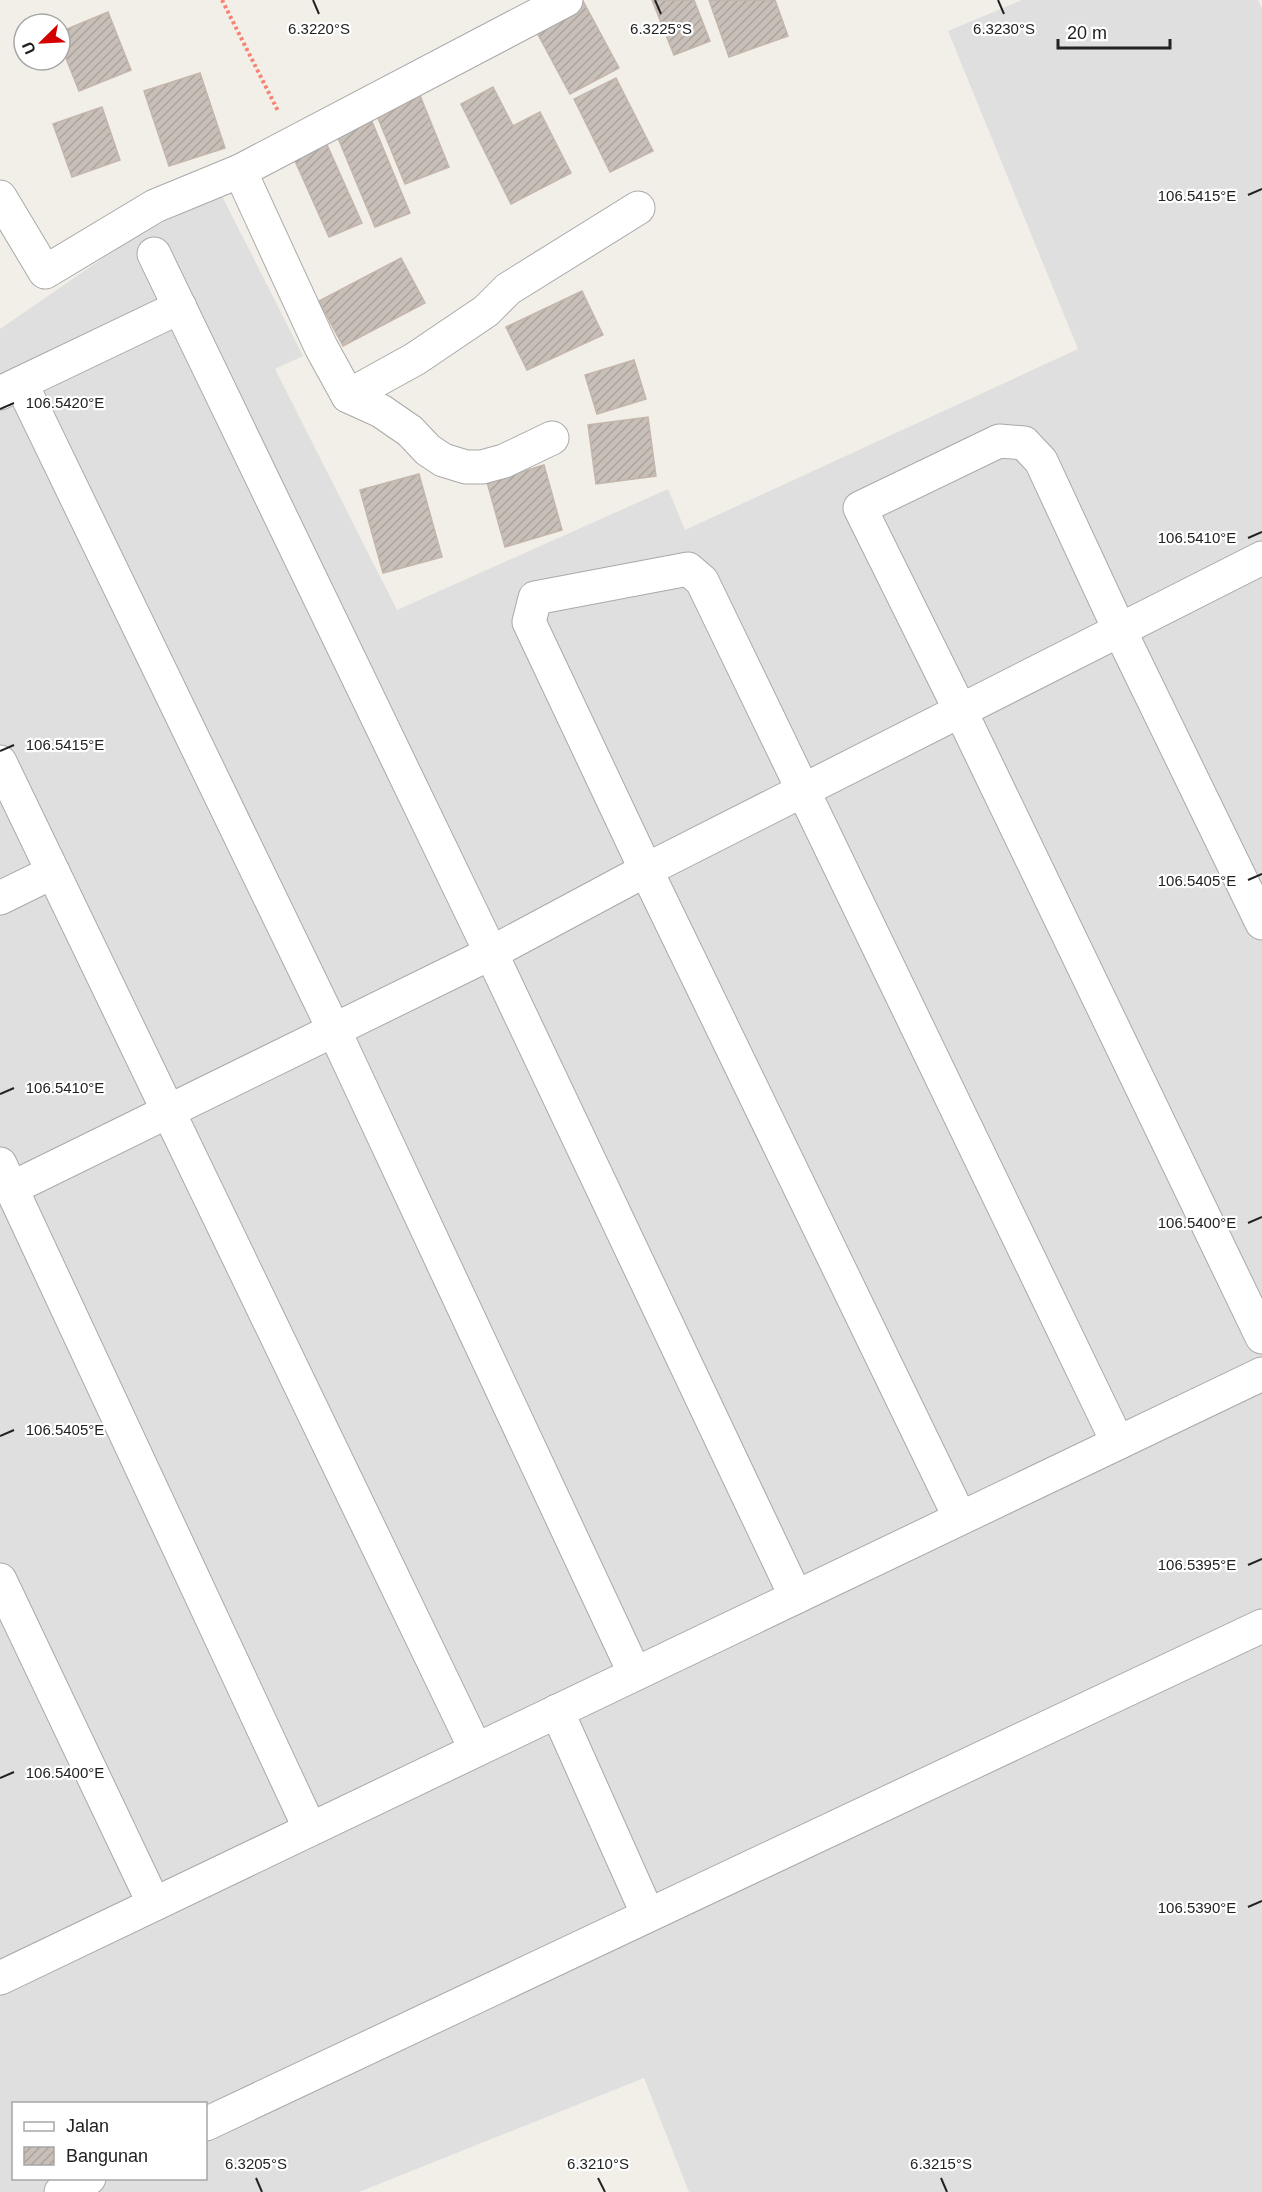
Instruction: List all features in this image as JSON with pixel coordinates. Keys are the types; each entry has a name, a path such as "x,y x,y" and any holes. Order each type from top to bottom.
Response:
{"street":[{"path":"0,197 45,272 155,206 240,171 293,141 566,0"},
{"path":"240,171 321,347 348,396 381,411 410,431 428,450 443,460 466,467 482,467 504,460 552,438"},
{"path":"348,396 448,338 486,311 508,289 638,208"},
{"path":"154,254 491,953 796,1597"},
{"path":"180,307 10,388 334,1030 635,1674"},
{"path":"1262,923 1120,631 1041,462 1024,442 999,441 860,508 960,710 1262,1337"},
{"path":"310,1829 9,1195 491,953 646,870 1262,558"},
{"path":"960,1518 646,870 529,622 535,598 688,569 702,581 1118,1443"},
{"path":"0,762 476,1750"},
{"path":"0,898 53,872"},
{"path":"0,1978 1262,1374"},
{"path":"0,1580 154,1904"},
{"path":"207,2124 1262,1626"},
{"path":"557,1711 648,1915"},
{"path":"61,2192 85,2180"}],"path":[{"path":"222,0 293,141"}],"shaded area":[{"path":"1022,0 1258,0 1262,8 1262,2192 689,2192 644,2078 359,2192 0,2192 0,329 141,232 222,196 303,356 275,369 397,610 668,489 685,530 1078,349 948,31"}],"building":[{"path":"652,0 694,0 710,41 674,55"},
{"path":"709,0 775,0 788,36 729,57"},
{"path":"583,1 619,68 570,94 534,27"},
{"path":"108,12 131,70 79,91 71,72 72,27"},
{"path":"200,73 225,148 169,166 144,91"},
{"path":"616,78 653,151 610,172 574,99"},
{"path":"493,87 513,126 540,112 571,173 511,204 461,104"},
{"path":"417,88 449,167 405,184 373,106"},
{"path":"102,107 120,160 72,177 53,124"},
{"path":"368,112 410,213 375,227 333,126"},
{"path":"324,138 362,223 329,237 291,152"},
{"path":"401,258 425,303 343,346 319,301"},
{"path":"582,291 603,335 527,370 506,327"},
{"path":"634,360 646,399 597,414 585,375"},
{"path":"648,417 656,476 596,484 588,425"},
{"path":"544,465 562,530 505,547 487,482"},
{"path":"419,474 442,557 383,573 360,490"}]}
